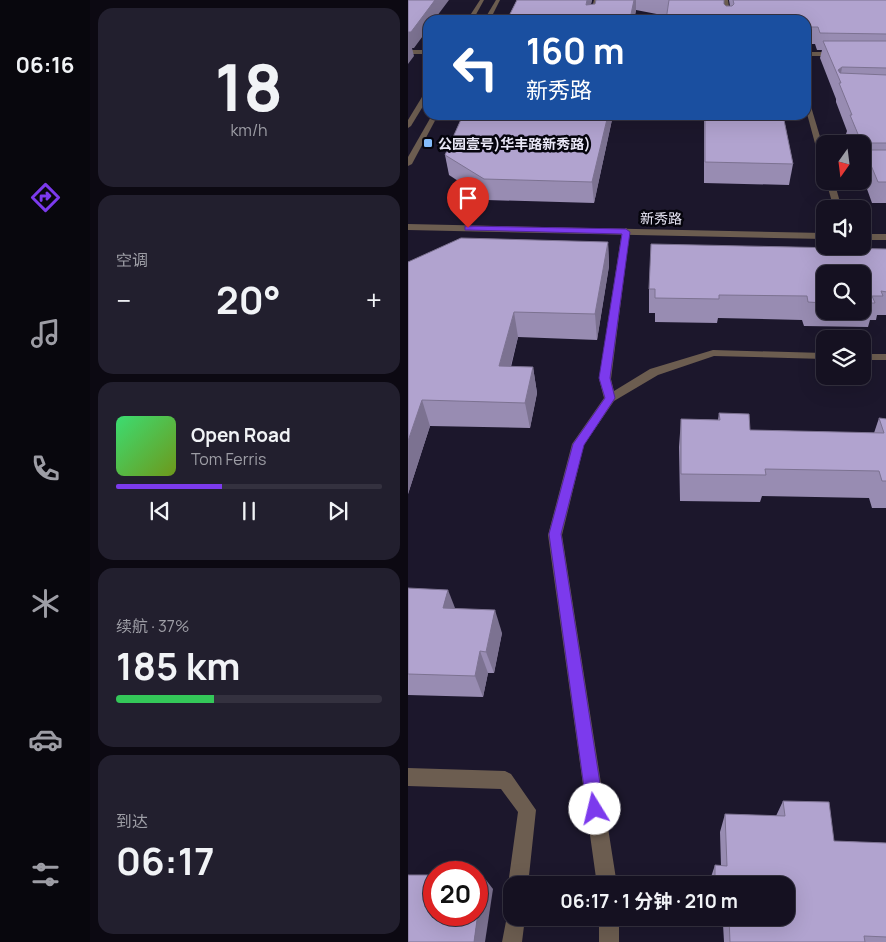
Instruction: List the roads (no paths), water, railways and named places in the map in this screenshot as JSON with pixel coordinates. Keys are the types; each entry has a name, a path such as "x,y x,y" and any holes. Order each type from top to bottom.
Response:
{"street":[{"path":"473,15 482,0"},
{"path":"490,15 498,0"},
{"path":"592,15 596,0"},
{"path":"726,0 728,15"},
{"path":"408,45 423,45"},
{"path":"408,52 423,52"},
{"path":"811,54 842,54"},
{"path":"408,126 423,100"},
{"path":"811,117 816,135"},
{"path":"408,164 432,120"},
{"name":"新秀路","path":"408,227 816,236"},
{"path":"610,398 604,378 626,232"},
{"path":"871,236 886,237"},
{"path":"606,876 555,534 578,444 610,398 654,372 713,353 816,356"},
{"path":"871,357 886,357"},
{"path":"408,777 505,780 527,810 519,876"},
{"path":"512,942 513,926"},
{"path":"609,926 609,942"}],"place":[{"name":"公园壹号)华丰路新秀路)","path":"428,143"}]}
